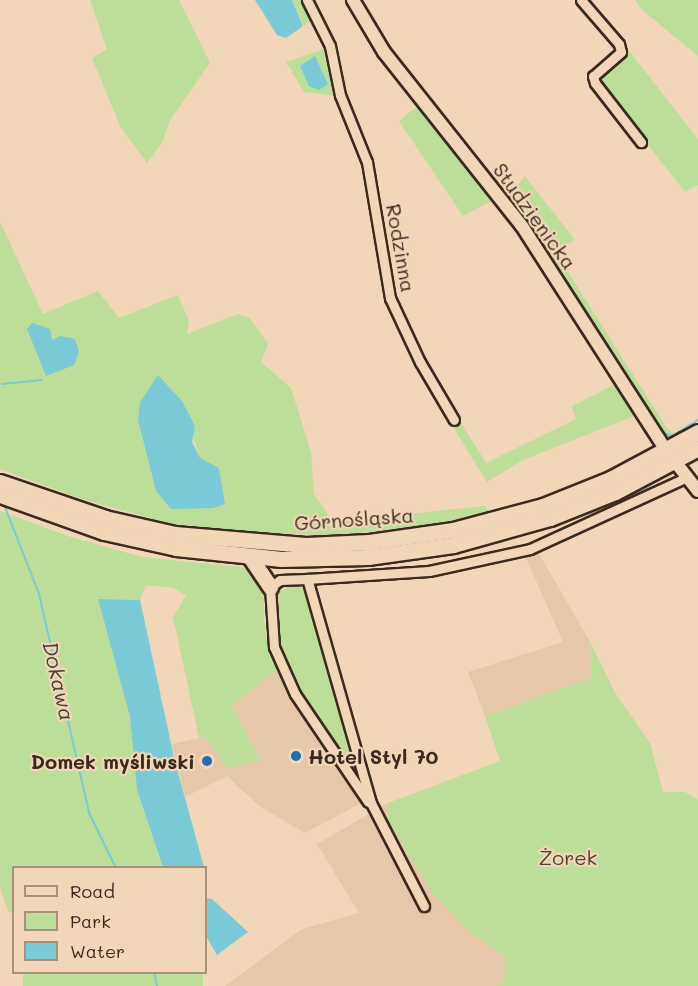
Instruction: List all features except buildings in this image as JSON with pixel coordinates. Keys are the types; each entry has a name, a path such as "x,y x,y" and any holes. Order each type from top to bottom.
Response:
{"main road":[{"name":"Górnośląska","path":"4,490 145,542 250,557 348,558 453,545 559,515 670,456 698,432"},
{"name":"Górnośląska","path":"4,490 105,518 175,534 279,544 336,544 434,534 517,514 574,495 670,456 698,448"},
{"path":"250,557 270,587"}],"street":[{"name":"Rodzinna","path":"307,0 330,46 340,95 367,162 390,298 420,362 454,420"},
{"name":"Studzienicka","path":"354,0 384,52 522,226 670,456 685,478 698,491"},
{"path":"581,0 620,44 621,52 593,76 595,83 641,142"},
{"path":"424,906 370,803 339,764 281,668 269,625 270,587 280,580 429,571 530,549 685,478"},
{"path":"307,579 370,803"}],"shaded area":[{"path":"538,552 590,642 591,678 485,716 468,672 563,642 526,558"},
{"path":"278,669 363,802 305,833 259,806 227,776 185,797 172,744 205,737 260,760 232,705"},
{"path":"388,803 387,820 469,931 506,958 504,981 494,986 225,986 302,929 359,913 317,844"}],"green space":[{"path":"90,0 179,0 210,63 170,120 162,143 147,163 120,126 92,58 107,49"},
{"path":"292,0 303,0 313,19 304,26"},
{"path":"635,0 698,0 698,56 641,9"},
{"path":"626,47 698,139 698,185 685,192 597,80 619,63"},
{"path":"327,48 336,96 304,92 286,62"},
{"path":"417,106 493,200 463,216 399,121"},
{"path":"525,176 575,240 550,253 508,197"},
{"path":"0,222 43,314 98,291 119,318 178,295 189,321 187,334 238,314 250,318 268,344 261,362 291,388 311,452 314,494 333,522 484,506 491,512 421,527 332,535 247,533 167,523 79,498 0,469","holes":["158,375 182,401 200,459 219,468 225,504 156,491 138,420 140,402"]},
{"path":"559,253 559,258 667,428 678,437 671,439 662,433 550,261"},
{"path":"616,384 634,416 523,460 487,482 453,427 460,421 486,463 576,419 572,406"},
{"path":"0,511 71,537 142,557 249,568 263,586 265,632 278,669 232,705 260,760 227,768 205,737 199,738 173,617 186,596 174,588 146,585 140,600 98,599 130,717 137,790 163,866 12,866 12,912 9,913 0,888"},
{"path":"291,583 306,591 363,789 294,683 279,649 275,633 275,597"},
{"name":"Żorek","path":"590,642 615,693 650,743 663,792 685,792 698,800 698,986 494,986 504,981 506,958 469,931 433,894 387,820 388,803 500,761 485,716 591,678"},
{"path":"23,974 203,974 203,986 23,986"}],"water":[{"path":"255,0 292,0 303,26 286,38 277,35"},
{"path":"315,56 328,84 319,90 309,86 300,66"},
{"path":"32,323 50,329 52,340 60,336 75,339 79,352 74,365 46,376 27,329"},
{"path":"158,375 182,401 195,426 192,442 200,458 219,468 225,504 213,508 171,509 156,491 138,420 140,402"},
{"path":"98,599 140,600 175,762 204,866 163,866 137,790 130,717"},
{"path":"207,898 212,899 248,932 217,955 207,938"}],"waterway":[{"path":"508,197 547,253"},
{"path":"554,263 646,407"},
{"path":"2,384 42,380"},
{"path":"650,413 664,433 672,436 698,420"},
{"name":"Dokawa","path":"3,502 39,594 89,813 115,866"},
{"name":"Dokawa","path":"154,974 157,986"}],"place":[{"name":"Hotel Styl 70","path":"296,756"},
{"name":"Domek myśliwski","path":"207,761"}]}
